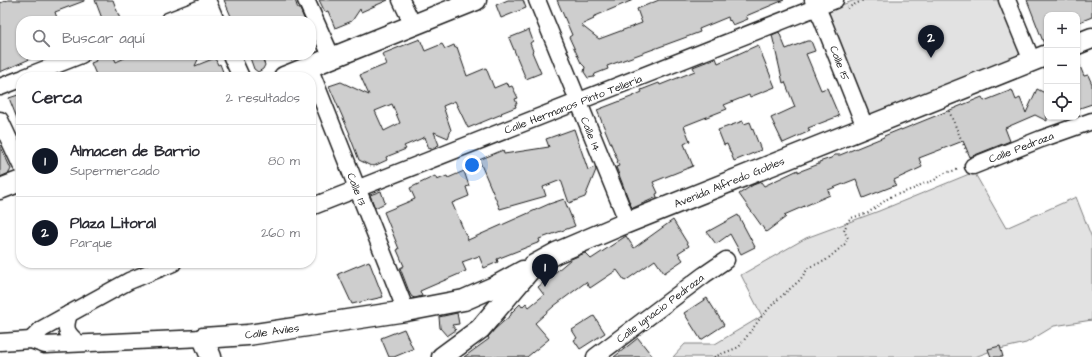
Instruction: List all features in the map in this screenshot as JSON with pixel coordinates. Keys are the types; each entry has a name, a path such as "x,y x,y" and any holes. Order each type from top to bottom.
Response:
{"main road":[{"path":"296,72 476,0"},
{"path":"1080,43 1092,38"},
{"name":"Avenida Alfredo Gobles","path":"442,357 480,329 534,265 556,253 865,127 1040,58"},
{"path":"0,189 16,183"},
{"name":"Calle Aviles","path":"203,338 248,334 406,311 464,300 494,287 534,265"},
{"path":"464,300 473,303 479,310 482,319 480,329"},
{"path":"203,338 211,357"}],"street":[{"path":"306,0 313,16"},
{"path":"401,0 413,25"},
{"name":"Calle 14","path":"537,0 628,223"},
{"name":"Calle Hermanos Pinto Tellería","path":"316,205 578,102 814,4 835,0"},
{"path":"1007,0 1040,58"},
{"path":"179,16 208,3 214,16"},
{"name":"Calle 15","path":"814,4 822,19 865,127"},
{"path":"316,22 332,58"},
{"path":"38,72 68,60"},
{"path":"233,60 239,72"},
{"name":"Calle 13","path":"309,67 311,72"},
{"path":"0,87 16,80"},
{"name":"Calle 13","path":"316,85 406,311"},
{"path":"0,120 16,154"},
{"name":"Calle Pedraza","path":"971,163 1092,121"},
{"name":"Calle Ignacio Pedraza","path":"595,357 726,260"},
{"path":"38,357 31,340 42,329 129,281 161,268"},
{"path":"69,314 66,323 66,330 78,343"},
{"name":"Calle Aviles","path":"0,342 31,340 45,345 203,338"}],"path":[{"path":"714,357 739,347 762,316 776,301 800,280 809,267 825,261 845,244 848,238 844,231 848,221 851,218 868,213 890,197 916,188 945,173 962,169 970,169 971,163 950,112"}],"shaded area":[{"path":"855,0 999,0 1020,52 1020,56 869,116 828,16 831,9"},
{"path":"974,172 1006,228 1076,197 1092,238 1092,320 1054,326 1026,343 991,351 975,357 673,357 685,344 715,344 762,316 741,275 806,238 879,211"}],"building":[{"path":"8,0 84,0 55,12 56,16 16,16 16,60 28,60 0,72 0,3"},
{"path":"95,0 113,0 119,16 101,16"},
{"path":"224,0 295,0 298,9 300,9 303,16 231,16"},
{"path":"319,0 388,0 361,12 360,9 352,21 335,28 328,11 325,12"},
{"path":"508,0 523,0 526,8 501,18 496,5"},
{"path":"557,0 633,0 593,17 594,19 581,25 599,39 642,23 637,9 659,0 784,0 746,16 748,19 733,25 730,20 729,21 728,17 699,29 700,32 607,66 608,69 595,74 594,77 588,78 584,72 585,67 581,63 569,37 572,35"},
{"path":"1027,0 1092,0 1092,17 1080,22 1080,12 1044,12 1044,44"},
{"path":"529,30 533,41 530,43 532,52 541,73 526,79 509,38"},
{"path":"779,32 786,49 807,41 811,41 815,51 806,54 821,90 827,88 839,116 808,128 810,131 783,143 771,118 795,107 785,82 783,83 772,35"},
{"path":"420,39 425,51 442,44 445,49 454,45 455,48 457,47 467,76 486,68 494,88 506,83 509,87 512,86 518,98 515,99 517,104 515,104 516,107 468,128 455,101 443,106 451,130 448,138 434,132 439,145 429,149 425,137 404,146 406,149 386,157 387,160 371,166 359,160 350,134 329,86 341,82 369,95 360,75 387,64 382,54","holes":["392,104 400,123 384,131 375,111"]},
{"path":"758,45 775,87 724,105 727,109 684,126 690,141 684,144 693,166 653,182 658,193 656,194 657,197 633,208 616,167 619,166 618,161 597,110 642,92 641,90 659,83 660,85 695,71 693,67 716,58 718,63"},
{"path":"198,60 195,66 210,60 216,60 218,65 220,64 223,72 95,72 91,63 96,61"},
{"path":"251,60 263,60 265,65 263,69 258,72 254,69"},
{"path":"1080,66 1084,76 1088,75 1092,84 1092,104 1080,108"},
{"path":"1037,89 1044,92 1044,120 1035,115 1005,128 1010,141 970,157 963,141 919,158 922,167 894,180 896,185 863,198 856,179 828,190 830,195 784,215 786,217 766,232 739,194 753,185 761,182 764,186 798,170 798,172 819,164 819,162 835,155 840,155 982,97 984,101 1012,90 1016,100 1020,98 1026,113"},
{"path":"16,96 16,116 9,98"},
{"path":"743,121 744,124 750,122 761,150 734,161 727,144 724,145 718,130"},
{"path":"574,129 588,170 595,167 596,170 585,197 569,203 561,180 543,187 546,196 500,209 479,160 503,150 504,154 549,147 546,139"},
{"path":"0,145 11,169 9,173 0,177"},
{"path":"464,171 469,186 466,187 469,196 452,203 468,240 549,204 564,199 575,226 539,239 540,242 497,259 498,262 484,268 479,256 462,262 466,271 420,291 422,296 415,298 412,297 400,268 404,266 397,250 399,249 384,212 415,199 410,188 435,176 437,180 447,176 448,178"},
{"path":"381,191 385,203 375,208 370,195"},
{"path":"738,215 755,247 741,254 730,234 716,244 707,232"},
{"path":"673,220 689,246 678,253 683,260 664,273 655,260 625,281 617,270 590,288 586,282 554,306 535,323 549,339 527,357 464,357 489,339 488,337 495,329 511,315 511,313 520,304 522,307 526,303 529,307 544,295 538,287 571,259 585,253 591,259 626,236 634,248"},
{"path":"369,261 383,297 352,304 338,274"},
{"path":"707,298 724,325 701,340 684,313"},
{"path":"457,313 459,324 452,325 456,330 447,336 440,328 439,317"},
{"path":"594,316 605,333 580,349 574,340 577,338 572,330"},
{"path":"404,329 413,349 394,357 389,357 381,338"},
{"path":"638,338 653,357 614,357"},
{"path":"1000,346 1003,357 991,357 988,349"}],"place":[{"name":"Plaza Litoral","path":"931,58"},
{"name":"Almacen de Barrio","path":"545,287"}]}
